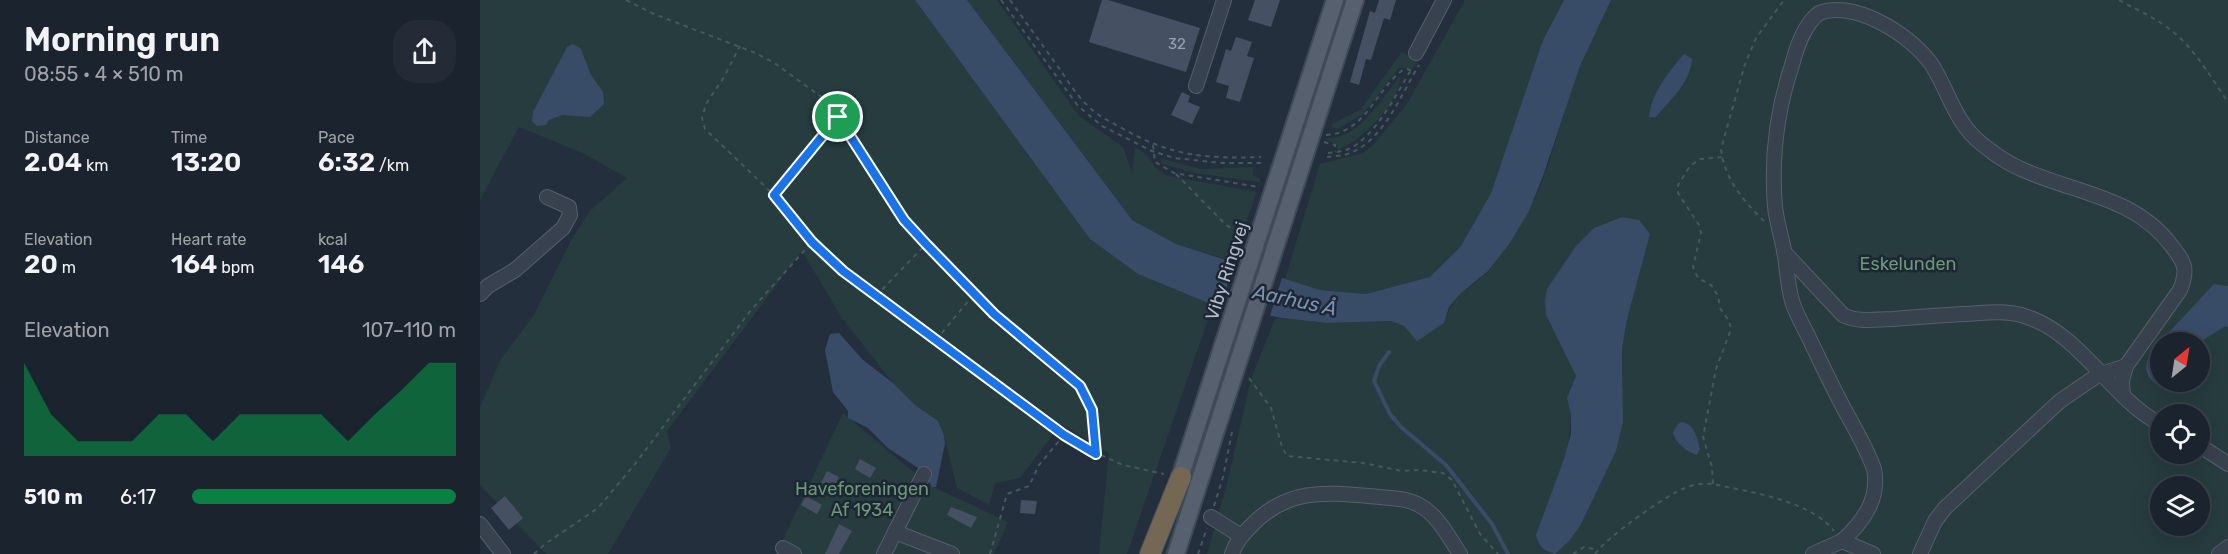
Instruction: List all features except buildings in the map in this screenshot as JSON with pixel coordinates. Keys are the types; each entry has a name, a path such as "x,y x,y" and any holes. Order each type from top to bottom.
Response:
{"highway":[{"path":"1150,554 1181,477"}],"main road":[{"name":"Viby Ringvej","path":"1156,554 1335,0"},
{"path":"1176,554 1268,269 1318,138 1355,0"},
{"path":"1188,554 1207,493 1229,390"}],"street":[{"path":"1196,86 1224,0"},
{"path":"1416,53 1444,0"},
{"path":"2123,396 2122,381 2126,366 2180,290 2185,277 2184,262 2167,239 2146,219 2119,203 2018,168 2001,159 1979,142 1961,121 1937,74 1920,50 1907,35 1887,21 1858,4 1839,2 1820,12 1806,29 1795,53 1784,87 1776,132 1775,208 1784,252 1794,273 1843,315 1851,319 1997,312 2018,314 2036,320 2051,329 2102,373 2123,396 2137,409 2150,417"},
{"path":"480,294 488,286 515,270 563,228 570,215 569,207 547,197"},
{"path":"1794,273 1793,304 1874,469 1876,485 1859,526 1842,541 1814,554"},
{"path":"1920,554 1935,521 1957,496 2060,401 2102,373 2126,366"},
{"path":"2210,452 2228,464"},
{"path":"884,554 924,474"},
{"path":"1232,554 1241,536 1270,508 1284,500 1313,494 1366,496 1409,501 1425,509 1440,523 1460,554"},
{"path":"1210,517 1241,536"},
{"path":"480,524 503,554"},
{"path":"1859,526 1871,552"},
{"path":"895,532 952,554"},
{"path":"1842,541 1871,552"},
{"path":"2219,554 2228,547"}],"path":[{"path":"626,0 654,14 740,45 773,62 823,98 838,117 904,220 994,314 1080,386 1092,410 1096,454"},
{"path":"1001,0 1078,106 1102,126 1152,151 1174,158 1261,163"},
{"path":"1010,0 1088,106 1101,117 1153,144 1199,157 1261,156"},
{"path":"1780,234 1754,212 1734,186 1726,173 1721,149 1745,64 1756,38 1784,0"},
{"path":"2119,0 2174,32 2228,102"},
{"path":"740,45 724,77 706,104 702,118 705,129 774,195 812,242 843,271 1064,435 1096,454 1123,465 1181,477"},
{"path":"1318,138 1337,135 1349,129 1360,120 1398,74 1407,69 1411,70 1415,72 1389,117 1369,142 1348,154 1327,155 1348,149 1378,122 1411,70"},
{"path":"774,195 838,117"},
{"path":"1318,138 1335,145 1335,152"},
{"path":"1153,144 1155,162 1176,174 1255,186 1273,192"},
{"path":"1713,483 1712,467 1703,437 1716,369 1731,329 1730,321 1720,308 1711,285 1698,278 1693,267 1701,233 1699,225 1678,193 1678,184 1690,166 1700,159 1711,156 1722,157"},
{"path":"1176,174 1237,234 1257,241"},
{"path":"534,554 598,507 635,464 752,310 812,242"},
{"path":"876,296 926,244"},
{"path":"936,340 974,294"},
{"path":"1236,371 1249,378 1271,408 1282,447 1287,456 1363,463 1401,471 1443,472 1452,480 1480,534 1498,554"},
{"path":"1198,554 1223,477 1233,423"},
{"path":"990,554 1007,494 1029,486 1039,465 1064,435"},
{"path":"1595,554 1664,499 1686,487 1702,483 1713,483 1797,505 1828,523 1842,541"},
{"path":"1573,554 1584,547 1598,550"}],"green space":[{"path":"480,0 915,0 1090,239 1138,274 1213,305 1127,554 1099,554 1109,453 1061,424 1020,478 995,483 989,505 957,488 944,435 938,422 915,405 893,383 842,318 802,251 667,431 671,448 608,554 546,554 480,485 480,407 501,359 534,315 571,241 589,212 627,178 585,154 519,127 480,200"},
{"path":"967,0 997,0 1079,116 1123,147 1132,172 1135,148 1145,154 1158,170 1168,176 1257,192 1232,261 1176,244 1131,220"},
{"path":"1343,0 1347,0 1257,279 1253,278"},
{"path":"1465,0 1564,0 1543,40 1491,193 1461,246 1431,277 1366,294 1320,290 1285,279 1320,164 1363,153 1374,144 1407,104"},
{"name":"Eskelunden","path":"1611,0 2228,0 2228,554 1207,554 1226,488 1251,379 1275,319 1327,323 1391,321 1404,326 1444,323 1453,303 1490,269 1528,212 1544,177 1573,84","holes":["1692,68 1675,94 1650,110 1670,70","1546,315 1627,319 1622,349 1623,387 1569,439 1571,415 1567,398 1576,376"]},
{"path":"1402,52 1418,61 1413,69 1399,68 1363,114 1337,129 1332,127 1332,124 1360,110"},
{"path":"1400,76 1399,86 1387,108 1358,138 1338,150 1337,145 1327,140 1340,136 1360,124"},
{"path":"1162,159 1201,169 1253,167 1253,175 1260,179 1260,182 1194,173 1163,164"},
{"path":"1246,302 1249,303 1167,554 1164,554"},
{"name":"Haveforeningen Af 1934","path":"843,413 929,485 1008,522 994,554 776,554"}],"water":[{"name":"Aarhus Å","path":"915,0 967,0 1132,220 1176,244 1320,290 1366,294 1430,277 1461,246 1491,193 1543,40 1564,0 1611,0 1580,66 1529,211 1510,243 1488,271 1460,294 1449,307 1444,323 1417,341 1404,326 1391,321 1327,323 1282,318 1213,305 1138,274 1090,239"},
{"path":"573,44 581,49 591,75 603,92 604,104 590,117 562,115 549,120 546,125 537,126 532,121 533,112 567,47"},
{"path":"1684,54 1692,59 1684,83 1656,117 1649,117 1657,91"},
{"path":"1622,217 1639,220 1650,234 1627,319 1622,349 1623,422 1616,451 1580,526 1555,554 1542,547 1536,535 1571,434 1571,415 1567,398 1576,376 1546,315 1547,289 1576,246 1594,228"},
{"path":"2214,284 2228,286 2228,327 2225,326 2210,336 2210,332 2169,332"},
{"path":"839,333 863,360 893,383 915,405 938,421 945,443 936,487 932,487 924,472 888,448 868,428 848,418 848,411 833,392 825,350 830,334"},
{"path":"2150,356 2150,379 2146,371"},
{"path":"1682,422 1695,432 1700,449 1697,455 1689,452 1674,436 1673,432"}],"pier":[{"path":"1235,260 1283,275 1269,319 1220,309"}],"waterway":[{"path":"1389,352 1379,366 1374,381 1390,414 1401,427 1446,465 1492,524 1508,554"}],"route":[{"path":"838,117 904,220 994,314 1080,386 1092,410 1096,454 1064,435 843,271 812,242 774,195 838,117"}]}
